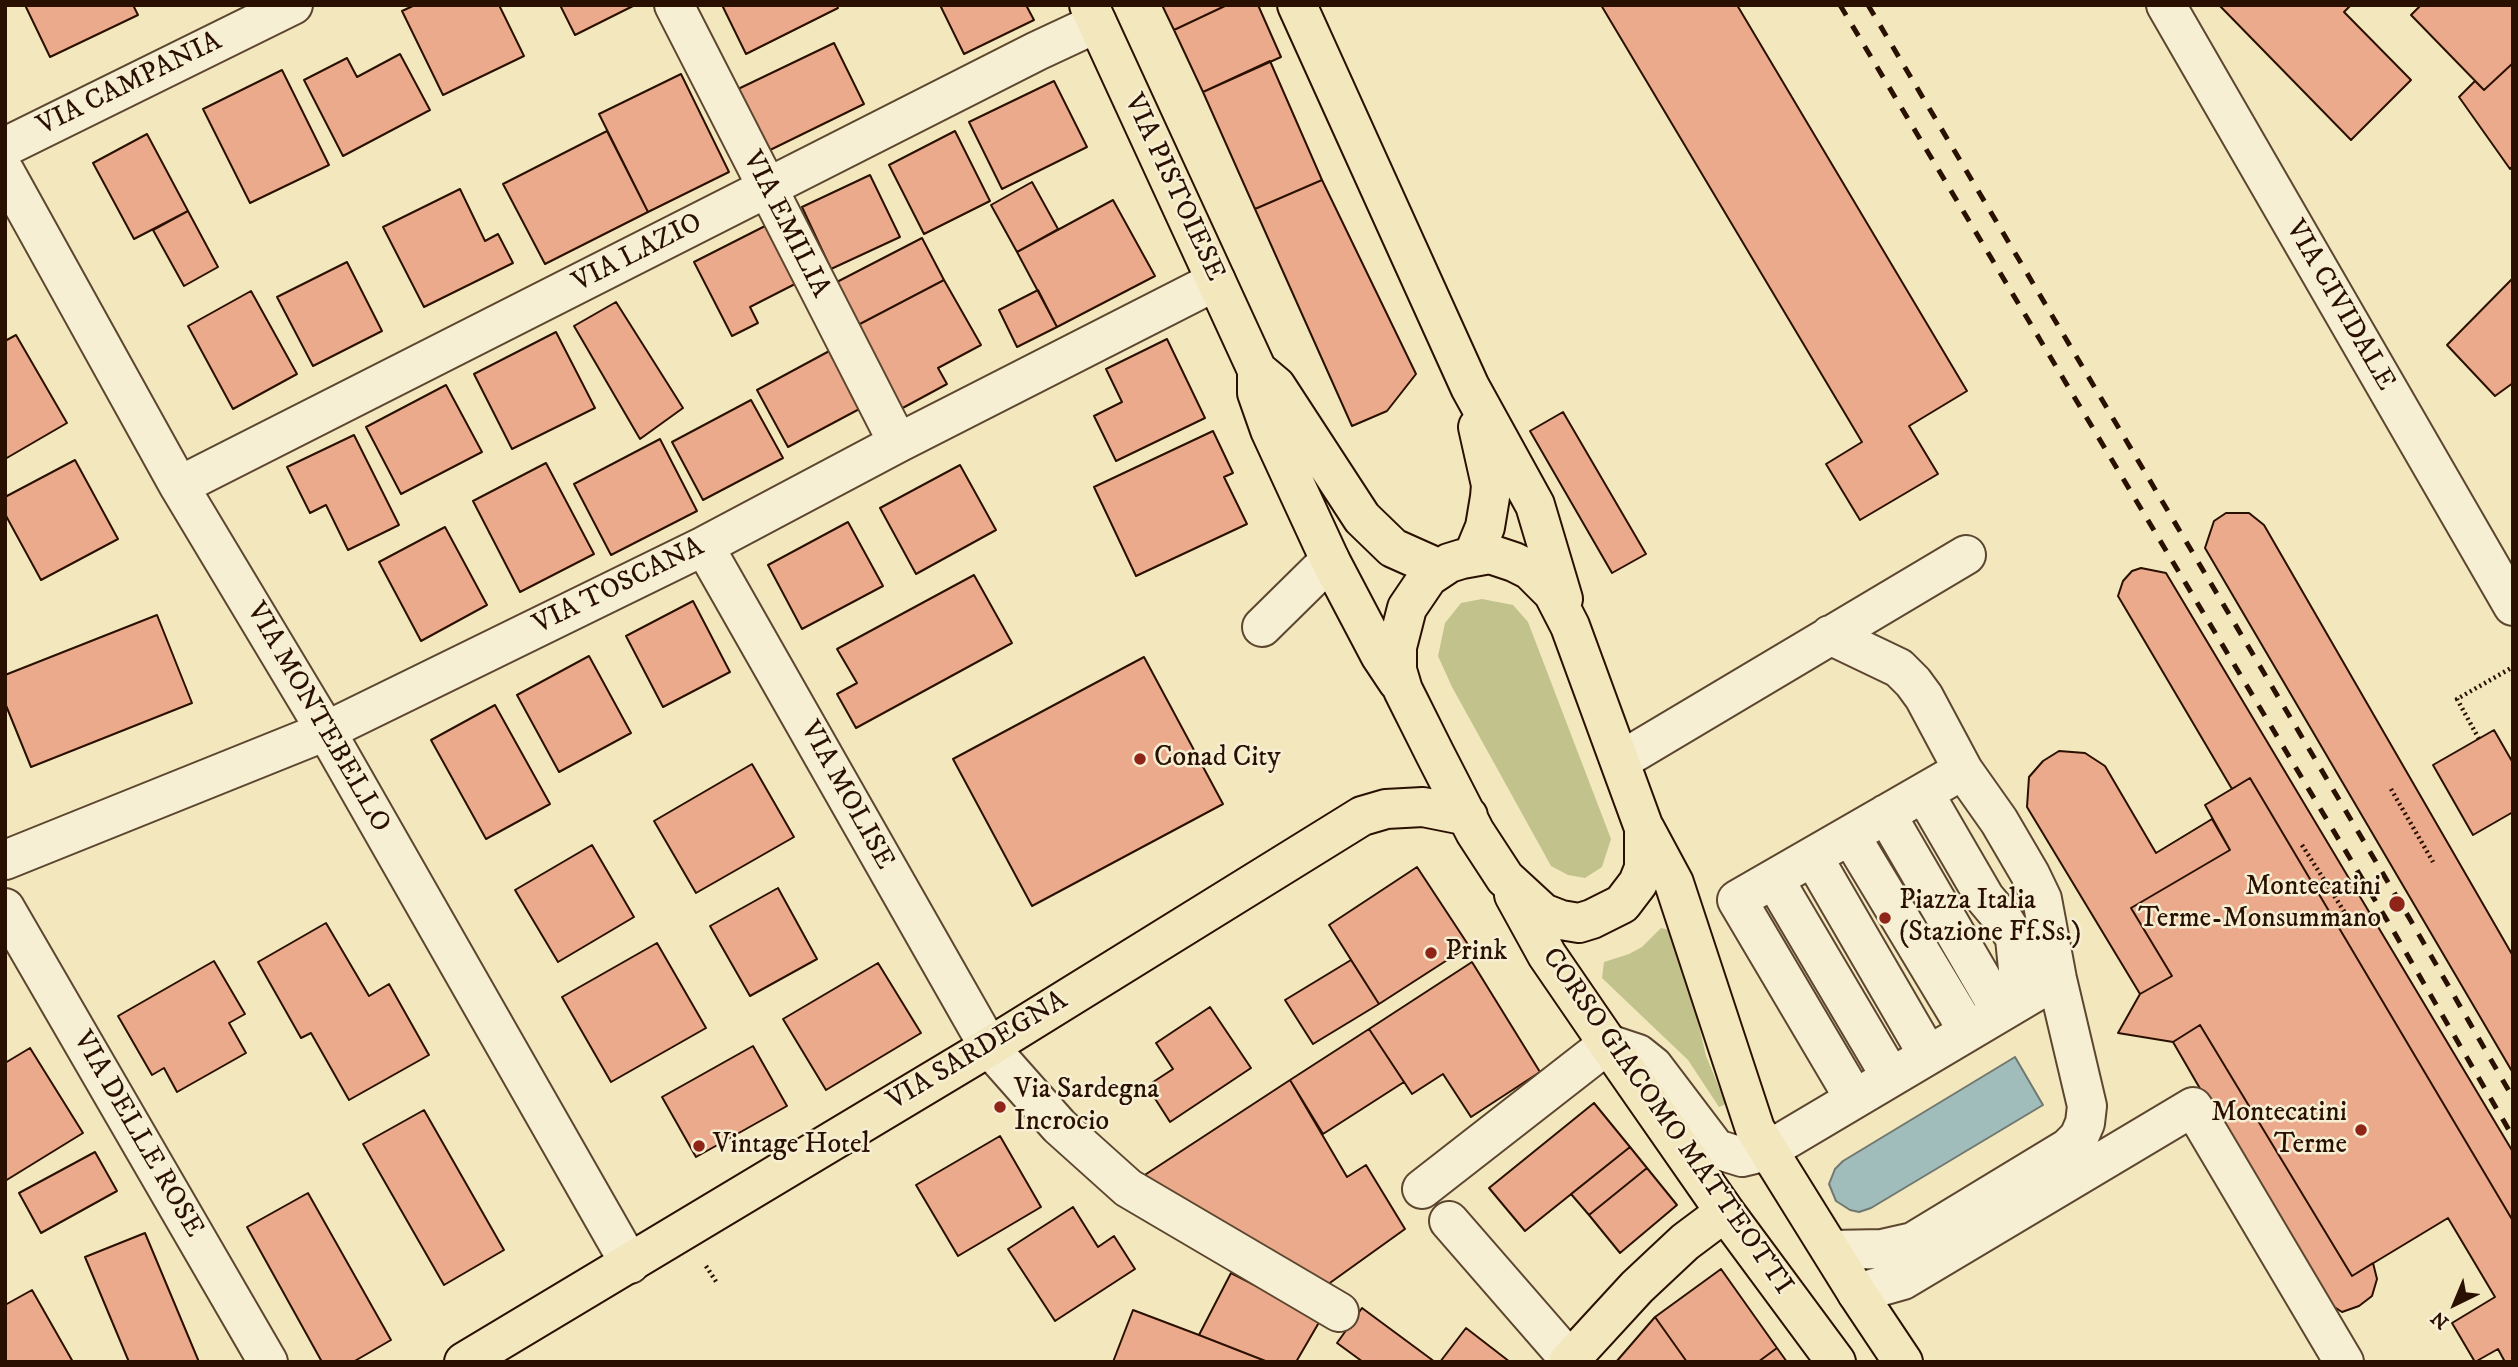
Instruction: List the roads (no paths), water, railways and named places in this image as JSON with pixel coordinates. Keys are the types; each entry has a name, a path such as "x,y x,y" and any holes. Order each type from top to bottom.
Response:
{"main road":[{"path":"1297,5 1470,387 1535,505 1570,626 1644,828 1674,883 1747,1108 1767,1151 1903,1362"},
{"name":"VIA PISTOIESE","path":"1093,14 1257,370 1257,393 1270,430 1330,560 1380,655 1403,690"},
{"name":"VIA PISTOIESE","path":"1257,370 1276,386 1362,518 1393,548 1457,562 1490,554 1514,562 1531,570 1553,593 1570,626"},
{"path":"1470,387 1491,485 1489,511 1457,562 1428,577 1407,608 1397,647 1397,670 1403,690 1468,816 1505,878 1543,913 1579,923 1622,904 1638,883 1644,868 1644,828"},
{"path":"1330,560 1360,543 1369,542 1393,548"},
{"name":"VIA SARDEGNA","path":"464,1362 630,1264 1362,817 1386,809 1423,807 1468,816"},
{"name":"CORSO GIACOMO MATTEOTTI","path":"1505,878 1547,954 1608,1044 1836,1362"},
{"path":"1569,1361 1637,1287 1685,1242 1726,1212"}],"street":[{"name":"VIA CAMPANIA","path":"5,147 293,5"},
{"name":"VIA EMILIA","path":"674,5 898,443"},
{"name":"VIA CIVIDALE","path":"2166,5 2513,606"},
{"name":"VIA LAZIO","path":"179,486 1037,51 1093,14"},
{"name":"VIA MONTEBELLO","path":"5,172 179,486 326,731 630,1264"},
{"name":"VIA TOSCANA","path":"5,860 326,731 704,546 898,443 1216,281"},
{"name":"VIA MOLISE","path":"704,546 989,1046 1059,1126 1128,1188 1339,1312"},
{"path":"1620,761 1966,555"},
{"path":"1262,627 1330,560"},
{"path":"1830,635 1899,667 1924,697 1963,770 1998,821 2036,886 2042,900 2057,979 2087,1106 2085,1123 2079,1137 2068,1148 1913,1242 1882,1249 1831,1250"},
{"path":"1854,1098 1737,900 1963,770"},
{"path":"1924,793 1985,898 2015,939 2011,1006"},
{"path":"1886,814 2011,1006"},
{"path":"1850,835 1968,1031"},
{"path":"1813,857 1928,1055"},
{"path":"1774,879 1891,1077"},
{"name":"VIA DELLE ROSE","path":"5,908 268,1362"},
{"path":"1422,1189 1608,1044 1638,1054 1653,1066 1716,1149 1742,1157 1767,1151 2057,979"},
{"path":"1857,1293 1903,1280 2193,1107 2344,1362"},
{"path":"1449,1221 1569,1361"}],"water":[{"path":"2015,1057 2043,1105 1871,1208 1859,1212 1836,1201 1829,1184 1835,1169 1843,1161"}],"railway":[{"path":"1840,5 2394,932 2513,1137"},
{"path":"1868,5 2411,921 2513,1098"}],"place":[{"name":"Conad City","path":"1140,759"},
{"name":"Montecatini Terme-Monsummano","path":"2397,904"},
{"name":"Piazza Italia (Stazione Ff.Ss.)","path":"1885,918"},
{"name":"Prink","path":"1431,953"},
{"name":"Via Sardegna Incrocio","path":"1000,1107"},
{"name":"Montecatini Terme","path":"2361,1130"},
{"name":"Vintage Hotel","path":"699,1146"}]}
